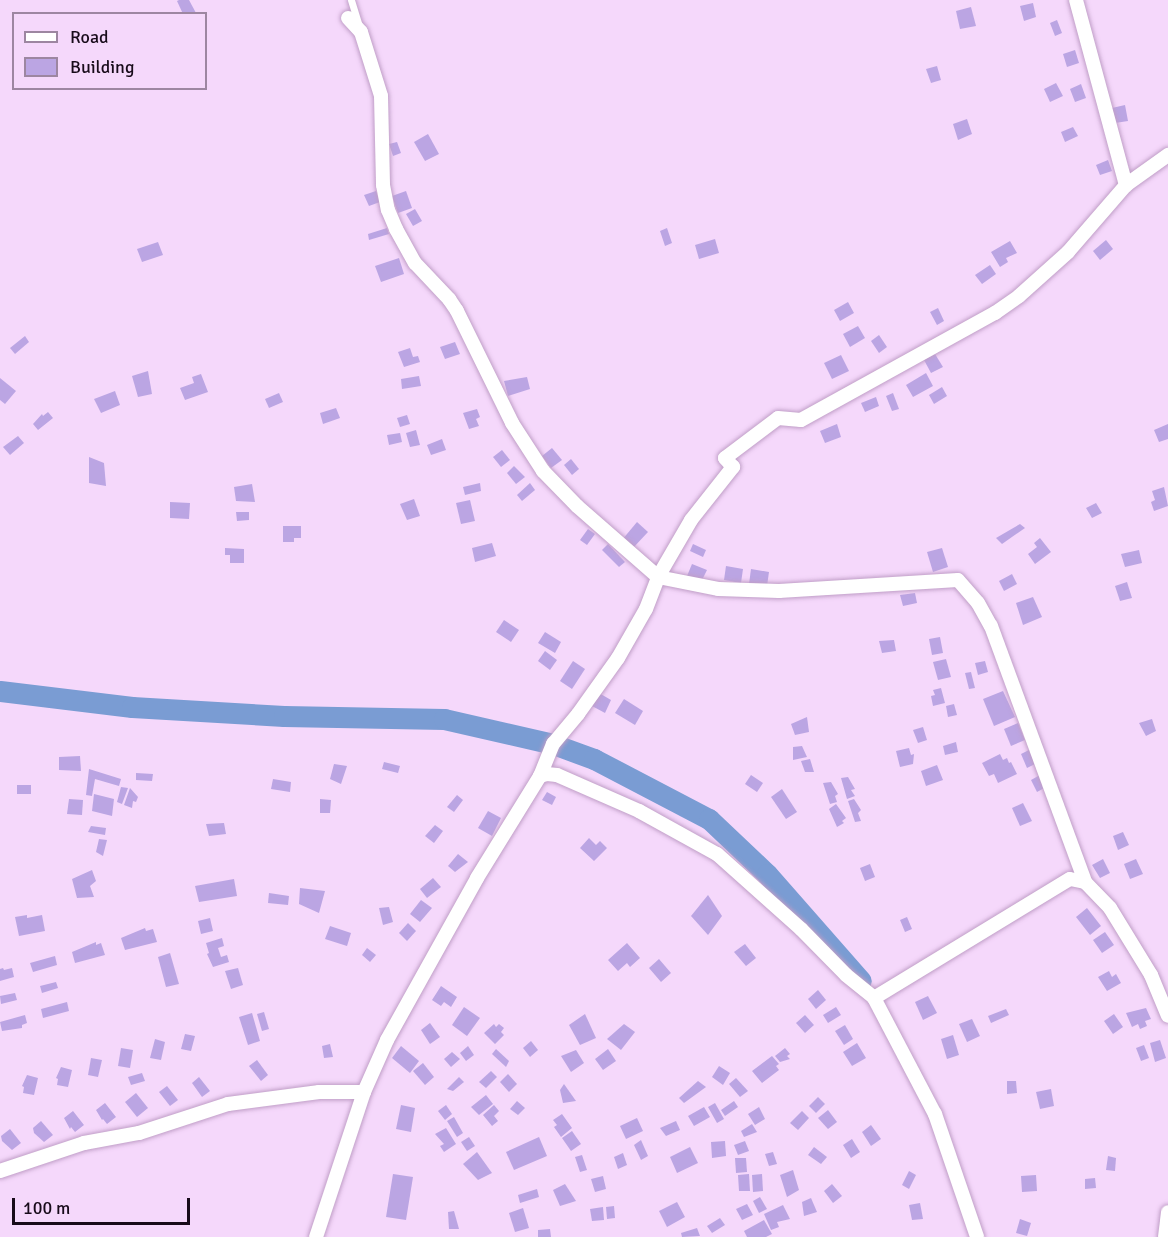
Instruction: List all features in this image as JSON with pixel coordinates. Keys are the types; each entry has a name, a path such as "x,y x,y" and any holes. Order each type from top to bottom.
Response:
{"street":[{"path":"1076,0 1126,185"},
{"path":"348,18 361,32 381,96 383,185 386,202 402,242 415,263 450,299 512,423 543,471 626,552 658,578 718,589 779,591 958,580 978,603 991,626 1085,882 1110,908 1150,975 1168,1016"},
{"path":"316,1237 364,1092 387,1040 435,952 540,777 553,744 578,714 618,658 649,603 658,578 691,520 734,467 725,458 778,418 801,420 995,313 1019,296 1068,252 1126,185 1168,155"},
{"path":"540,777 547,774 573,782 639,811 717,854 874,998 935,1114 972,1234"},
{"path":"874,998 1070,879 1085,882"},
{"path":"0,1171 84,1143 139,1133 228,1104 319,1092 364,1092"},
{"path":"1165,1237 1168,1212"}],"lane":[{"path":"351,0 361,32"}],"building":[{"path":"189,0 195,12 182,12 177,1"},
{"path":"1033,3 1036,17 1024,21 1020,6"},
{"path":"971,7 976,26 960,29 956,11"},
{"path":"1057,20 1062,33 1055,36 1050,23"},
{"path":"1075,50 1079,63 1067,67 1063,54"},
{"path":"937,66 941,80 931,83 926,69"},
{"path":"1056,83 1063,96 1050,102 1044,89"},
{"path":"1081,84 1086,98 1075,102 1070,89"},
{"path":"1125,105 1128,121 1115,123 1112,108"},
{"path":"967,119 972,134 958,140 953,124"},
{"path":"1073,127 1078,136 1065,142 1061,132"},
{"path":"428,134 439,154 425,161 414,142"},
{"path":"397,142 401,153 393,156 389,144"},
{"path":"1108,160 1112,171 1100,175 1096,165"},
{"path":"376,191 380,202 369,206 364,195"},
{"path":"406,191 412,208 398,213 392,196"},
{"path":"415,209 422,221 413,226 406,214"},
{"path":"387,228 389,234 369,240 368,234"},
{"path":"667,228 672,243 665,246 660,231"},
{"path":"715,239 719,253 699,259 695,245"},
{"path":"1106,240 1113,249 1100,260 1093,251"},
{"path":"1010,241 1017,253 1006,258 1008,262 1000,267 991,252"},
{"path":"158,242 163,255 142,262 137,249"},
{"path":"399,258 404,274 381,282 375,266"},
{"path":"990,265 996,274 982,284 975,275"},
{"path":"848,302 854,313 840,321 834,310"},
{"path":"938,308 944,321 937,325 930,312"},
{"path":"858,326 865,338 850,347 843,334"},
{"path":"879,335 887,347 879,353 871,341"},
{"path":"25,336 29,342 15,354 10,348"},
{"path":"455,342 460,354 445,359 440,347"},
{"path":"410,348 413,357 418,356 420,362 404,367 398,352"},
{"path":"935,354 943,367 931,373 924,360"},
{"path":"841,355 849,371 832,379 824,363"},
{"path":"148,371 152,394 138,397 132,376"},
{"path":"926,373 933,386 913,397 906,385"},
{"path":"201,374 208,392 185,400 180,388 194,383 192,377"},
{"path":"419,376 421,386 402,389 401,379"},
{"path":"527,377 530,389 508,396 504,381"},
{"path":"0,378 16,391 5,404 0,400"},
{"path":"942,387 947,396 934,404 929,395"},
{"path":"115,391 120,405 101,413 94,399"},
{"path":"279,393 283,402 269,408 265,399"},
{"path":"893,393 899,409 892,411 886,396"},
{"path":"876,397 879,406 865,412 861,403"},
{"path":"336,408 340,418 323,424 320,413"},
{"path":"477,409 480,417 476,419 479,426 469,429 463,413"},
{"path":"48,412 53,418 38,430 33,424 42,414 43,416"},
{"path":"407,415 410,424 400,427 397,418"},
{"path":"837,424 841,437 825,443 820,431"},
{"path":"1168,424 1168,439 1159,442 1154,430"},
{"path":"416,430 420,445 410,447 406,433"},
{"path":"400,433 402,442 389,445 387,435"},
{"path":"18,436 24,443 10,455 3,447"},
{"path":"442,439 446,450 431,455 427,445"},
{"path":"552,448 562,460 551,468 542,456"},
{"path":"502,450 510,460 501,467 493,457"},
{"path":"89,457 104,463 106,486 89,483"},
{"path":"571,459 579,469 572,475 564,465"},
{"path":"514,466 525,477 516,484 507,473"},
{"path":"480,483 481,491 465,495 463,487"},
{"path":"530,483 535,490 522,501 517,495"},
{"path":"252,484 255,502 236,501 234,487"},
{"path":"1164,487 1168,506 1154,511 1151,502 1155,500 1152,491"},
{"path":"414,499 420,516 407,520 400,504"},
{"path":"470,500 475,521 461,524 456,503"},
{"path":"170,502 190,503 189,519 170,518"},
{"path":"1096,503 1102,513 1092,518 1086,508"},
{"path":"236,512 249,512 249,520 237,521"},
{"path":"637,522 648,532 633,548 622,540"},
{"path":"1020,524 1025,528 1002,544 996,538"},
{"path":"283,526 301,526 301,538 294,538 294,542 283,542"},
{"path":"588,529 595,534 587,545 580,540"},
{"path":"1040,538 1051,552 1035,564 1028,554 1037,547 1034,543"},
{"path":"492,543 496,556 475,562 472,548"},
{"path":"608,544 625,562 619,567 602,550"},
{"path":"693,544 706,550 703,557 690,551"},
{"path":"225,548 244,549 244,563 230,563 230,555 225,555"},
{"path":"942,548 948,567 933,572 927,552"},
{"path":"1139,550 1142,563 1125,567 1121,554"},
{"path":"692,564 707,570 701,582 687,576"},
{"path":"726,566 743,569 741,583 724,580"},
{"path":"751,569 769,572 767,586 749,584"},
{"path":"1012,574 1017,584 1004,591 999,581"},
{"path":"1127,582 1132,598 1120,601 1115,586"},
{"path":"915,593 917,603 903,606 900,595"},
{"path":"1033,597 1042,617 1023,625 1016,603"},
{"path":"504,620 519,630 511,642 496,632"},
{"path":"545,632 561,642 555,653 538,643"},
{"path":"940,637 943,653 932,655 929,639"},
{"path":"894,640 896,651 882,653 879,641"},
{"path":"545,651 557,660 550,670 538,661"},
{"path":"946,659 951,677 938,680 933,662"},
{"path":"573,661 585,669 572,689 560,681"},
{"path":"985,661 988,672 978,675 975,663"},
{"path":"971,672 975,688 969,689 965,673"},
{"path":"941,688 945,703 933,706 931,696 935,695 933,690"},
{"path":"1003,691 1015,717 994,726 983,699"},
{"path":"599,693 611,700 605,713 592,706"},
{"path":"624,699 643,711 635,725 615,713"},
{"path":"954,704 957,715 948,717 946,706"},
{"path":"807,717 809,732 795,735 791,724"},
{"path":"1152,719 1156,731 1146,736 1139,723"},
{"path":"1018,723 1025,740 1011,746 1004,729"},
{"path":"923,727 927,740 918,743 913,730"},
{"path":"956,742 958,752 945,755 943,746"},
{"path":"802,746 807,757 793,760 793,747"},
{"path":"909,748 911,755 914,754 913,764 900,767 896,751"},
{"path":"1031,749 1037,763 1027,768 1021,754"},
{"path":"1000,754 1003,760 1007,758 1009,763 1011,762 1017,774 998,783 994,774 989,776 982,763"},
{"path":"80,756 81,771 59,770 59,757"},
{"path":"810,759 814,772 805,772 801,761"},
{"path":"384,762 400,766 398,773 382,769"},
{"path":"334,764 347,766 341,784 330,779"},
{"path":"937,765 943,780 926,786 921,771"},
{"path":"89,769 121,779 119,786 95,779 92,796 86,795"},
{"path":"136,773 153,774 152,781 136,780"},
{"path":"1042,774 1048,786 1037,792 1031,780"},
{"path":"751,775 763,783 757,792 745,784"},
{"path":"848,777 855,789 851,790 855,796 847,799 841,778"},
{"path":"273,779 291,782 290,792 271,789"},
{"path":"831,782 838,794 835,796 837,802 830,804 823,783"},
{"path":"17,785 31,785 31,794 17,794"},
{"path":"121,787 128,788 122,804 117,802"},
{"path":"130,788 138,797 136,802 133,801 132,808 124,805"},
{"path":"782,789 797,812 786,819 771,797"},
{"path":"547,792 556,797 552,805 542,800"},
{"path":"94,794 114,799 112,816 92,811"},
{"path":"457,795 463,800 454,812 447,807"},
{"path":"69,799 83,800 82,815 67,814"},
{"path":"320,799 331,800 330,813 320,813"},
{"path":"854,799 861,810 858,813 861,821 855,822 848,801"},
{"path":"1023,803 1032,821 1020,826 1012,808"},
{"path":"836,804 846,818 842,821 844,823 837,827 829,809"},
{"path":"488,811 501,818 492,836 478,828"},
{"path":"224,823 226,834 209,836 206,824"},
{"path":"435,825 443,831 434,843 425,836"},
{"path":"91,826 106,828 105,835 88,832"},
{"path":"1123,832 1129,845 1118,850 1113,836"},
{"path":"589,838 596,845 600,841 607,848 594,861 580,848"},
{"path":"99,839 107,840 103,856 96,852"},
{"path":"458,854 468,862 455,872 448,866"},
{"path":"1103,859 1110,873 1100,878 1092,865"},
{"path":"1136,859 1143,874 1130,879 1124,864"},
{"path":"870,864 875,877 865,881 860,868"},
{"path":"92,870 96,881 90,886 94,897 77,898 72,879"},
{"path":"433,878 441,887 427,898 420,889"},
{"path":"234,879 237,896 199,902 195,886"},
{"path":"300,888 325,891 319,913 299,904"},
{"path":"269,893 289,896 288,905 268,903"},
{"path":"708,895 722,916 708,935 691,916"},
{"path":"421,900 432,908 420,922 410,914"},
{"path":"389,907 393,922 383,925 379,908"},
{"path":"1087,908 1101,926 1090,935 1076,917"},
{"path":"27,915 27,918 42,915 45,931 19,936 15,917"},
{"path":"907,917 912,929 905,932 900,920"},
{"path":"210,918 213,931 201,934 198,921"},
{"path":"408,923 416,931 407,941 399,933"},
{"path":"330,926 351,933 347,946 325,939"},
{"path":"145,928 146,931 153,929 157,942 125,950 121,938"},
{"path":"1105,932 1114,945 1102,953 1093,940"},
{"path":"222,938 224,946 218,948 221,957 227,955 229,962 213,967 207,954 209,953 206,943"},
{"path":"96,942 96,945 101,943 105,955 75,963 72,952"},
{"path":"627,943 640,958 630,967 627,963 618,971 608,960"},
{"path":"745,944 756,958 746,966 734,952"},
{"path":"367,948 376,955 370,962 362,955"},
{"path":"170,953 179,984 166,987 158,957"},
{"path":"55,956 57,965 33,972 30,963"},
{"path":"659,959 671,973 661,982 649,968"},
{"path":"12,968 14,977 0,981 0,969 4,970"},
{"path":"238,968 243,985 231,989 225,971"},
{"path":"1109,971 1112,977 1116,974 1121,983 1107,991 1098,977"},
{"path":"56,982 58,988 42,993 40,986"},
{"path":"441,986 457,997 451,1007 444,1002 441,1006 432,1000"},
{"path":"818,990 826,1000 816,1009 808,999"},
{"path":"15,993 17,1000 1,1004 0,996"},
{"path":"928,996 937,1013 923,1020 915,1002"},
{"path":"67,1002 69,1011 43,1018 41,1009"},
{"path":"464,1007 480,1018 467,1036 452,1025"},
{"path":"836,1007 841,1015 828,1023 823,1015"},
{"path":"1146,1008 1151,1019 1145,1021 1147,1026 1140,1029 1138,1024 1132,1027 1126,1013"},
{"path":"1006,1009 1009,1015 991,1023 988,1016"},
{"path":"264,1012 269,1029 262,1031 257,1014"},
{"path":"252,1013 260,1041 248,1045 239,1017"},
{"path":"585,1014 596,1038 580,1045 569,1025"},
{"path":"1114,1014 1123,1027 1113,1034 1104,1021"},
{"path":"25,1015 27,1023 22,1025 22,1028 2,1031 0,1022"},
{"path":"805,1015 814,1025 805,1033 796,1023"},
{"path":"972,1019 980,1036 967,1042 959,1024"},
{"path":"430,1023 440,1037 430,1044 421,1030"},
{"path":"494,1024 496,1027 499,1024 504,1028 501,1032 504,1035 495,1044 484,1033"},
{"path":"624,1024 635,1032 621,1050 607,1039"},
{"path":"845,1025 853,1039 844,1045 835,1031"},
{"path":"185,1034 195,1036 191,1051 181,1049"},
{"path":"953,1035 959,1055 947,1059 941,1039"},
{"path":"155,1039 165,1042 161,1060 150,1058"},
{"path":"1160,1040 1166,1058 1155,1062 1150,1043"},
{"path":"531,1041 538,1050 530,1057 523,1048"},
{"path":"857,1043 866,1058 852,1066 843,1052"},
{"path":"330,1044 333,1057 324,1058 322,1046"},
{"path":"1144,1045 1149,1058 1141,1061 1136,1048"},
{"path":"401,1046 419,1061 410,1073 392,1058"},
{"path":"468,1046 474,1055 466,1061 460,1053"},
{"path":"121,1048 133,1050 130,1068 118,1066"},
{"path":"785,1048 790,1054 787,1056 790,1059 780,1062 775,1056"},
{"path":"496,1049 509,1061 506,1067 492,1054"},
{"path":"608,1049 616,1061 603,1070 595,1059"},
{"path":"576,1050 584,1063 571,1072 561,1056"},
{"path":"452,1052 460,1059 451,1067 444,1059"},
{"path":"772,1056 779,1064 776,1066 779,1070 762,1083 752,1071"},
{"path":"91,1058 102,1060 98,1077 88,1075"},
{"path":"257,1060 268,1075 261,1081 249,1066"},
{"path":"423,1063 434,1077 425,1085 413,1071"},
{"path":"719,1066 730,1073 723,1085 712,1077"},
{"path":"61,1067 72,1070 68,1087 57,1085 58,1079 56,1078"},
{"path":"491,1071 497,1077 486,1088 479,1082"},
{"path":"142,1073 145,1081 131,1085 128,1077"},
{"path":"508,1074 517,1084 509,1092 500,1082"},
{"path":"27,1075 38,1078 34,1095 23,1093 24,1087 22,1086"},
{"path":"199,1077 210,1091 202,1097 192,1083"},
{"path":"459,1077 464,1082 453,1091 447,1089"},
{"path":"736,1078 748,1091 740,1097 729,1084"},
{"path":"698,1081 706,1087 684,1103 679,1098"},
{"path":"1007,1081 1016,1081 1017,1093 1007,1094"},
{"path":"564,1084 576,1101 563,1103 560,1090"},
{"path":"167,1086 178,1100 170,1106 159,1092"},
{"path":"1051,1089 1054,1106 1040,1109 1036,1092"},
{"path":"136,1093 148,1108 137,1117 125,1102"},
{"path":"486,1095 493,1104 479,1115 471,1107"},
{"path":"818,1097 825,1104 816,1113 809,1106"},
{"path":"517,1101 525,1108 518,1115 510,1109"},
{"path":"734,1101 738,1107 725,1116 721,1110"},
{"path":"105,1103 116,1117 107,1124 96,1110"},
{"path":"715,1103 724,1119 717,1123 708,1107"},
{"path":"401,1105 415,1108 411,1132 396,1129"},
{"path":"446,1105 452,1114 445,1120 438,1111"},
{"path":"494,1105 499,1111 494,1116 498,1121 492,1126 483,1115"},
{"path":"704,1107 710,1117 694,1126 688,1116"},
{"path":"759,1107 765,1119 755,1125 748,1114"},
{"path":"828,1110 837,1122 828,1129 818,1118"},
{"path":"73,1111 84,1125 75,1132 71,1127 70,1129 64,1118"},
{"path":"802,1111 809,1118 798,1130 790,1123"},
{"path":"562,1114 572,1128 561,1137 554,1127 557,1125 553,1120"},
{"path":"454,1117 463,1133 457,1137 447,1121"},
{"path":"637,1118 643,1131 626,1139 620,1126"},
{"path":"41,1121 53,1135 44,1142 34,1133 33,1128"},
{"path":"676,1121 680,1130 666,1136 660,1128"},
{"path":"752,1124 757,1132 744,1137 741,1131"},
{"path":"871,1125 881,1139 871,1146 862,1132"},
{"path":"446,1128 456,1144 444,1152 440,1146 444,1144 435,1134"},
{"path":"10,1129 21,1143 12,1150 2,1141 1,1136"},
{"path":"572,1131 581,1144 571,1151 562,1138"},
{"path":"469,1137 475,1146 467,1151 461,1142"},
{"path":"539,1137 547,1156 514,1170 506,1152"},
{"path":"852,1139 860,1152 851,1158 843,1145"},
{"path":"641,1140 648,1156 641,1160 634,1145"},
{"path":"725,1141 726,1156 712,1158 711,1142"},
{"path":"745,1141 749,1151 738,1155 734,1145"},
{"path":"690,1147 698,1163 677,1173 670,1157"},
{"path":"814,1147 827,1157 821,1164 808,1155"},
{"path":"477,1152 492,1173 478,1180 463,1164"},
{"path":"773,1152 777,1164 769,1166 765,1154"},
{"path":"623,1153 627,1165 618,1169 614,1157"},
{"path":"582,1155 587,1170 580,1172 575,1157"},
{"path":"1108,1156 1116,1158 1115,1171 1106,1170"},
{"path":"735,1158 746,1158 747,1172 736,1173"},
{"path":"793,1170 799,1190 787,1197 780,1175"},
{"path":"909,1171 916,1175 909,1189 902,1185"},
{"path":"393,1174 413,1177 406,1220 386,1217"},
{"path":"749,1174 750,1191 739,1191 738,1175"},
{"path":"762,1174 763,1191 753,1192 752,1175"},
{"path":"1036,1175 1037,1191 1022,1192 1021,1176"},
{"path":"603,1176 606,1189 595,1192 591,1179"},
{"path":"1095,1178 1096,1188 1085,1189 1085,1179"},
{"path":"565,1184 576,1201 560,1206 553,1190"},
{"path":"832,1184 842,1196 833,1203 824,1191"},
{"path":"537,1189 539,1197 520,1203 518,1195"},
{"path":"760,1197 767,1209 759,1213 753,1201"},
{"path":"811,1198 817,1212 804,1216 802,1202"},
{"path":"677,1202 685,1217 667,1227 659,1211"},
{"path":"920,1203 923,1219 912,1220 909,1205"},
{"path":"747,1204 753,1215 742,1220 736,1209"},
{"path":"783,1205 790,1219 777,1222 779,1227 771,1230 764,1214"},
{"path":"614,1206 615,1218 607,1219 606,1207"},
{"path":"603,1207 604,1220 592,1221 590,1209"},
{"path":"523,1208 529,1228 515,1232 509,1213"},
{"path":"454,1211 459,1229 449,1229 448,1212"},
{"path":"720,1218 725,1225 712,1233 707,1226"},
{"path":"1020,1219 1031,1223 1027,1236 1016,1233"},
{"path":"764,1220 772,1234 766,1237 747,1237 744,1231"},
{"path":"697,1228 700,1236 682,1237 681,1233"},
{"path":"550,1229 551,1237 538,1237 538,1230"}],"waterway":[{"path":"0,691 132,707 284,716 444,719 553,744 594,759 709,819 767,874 861,981"}]}
